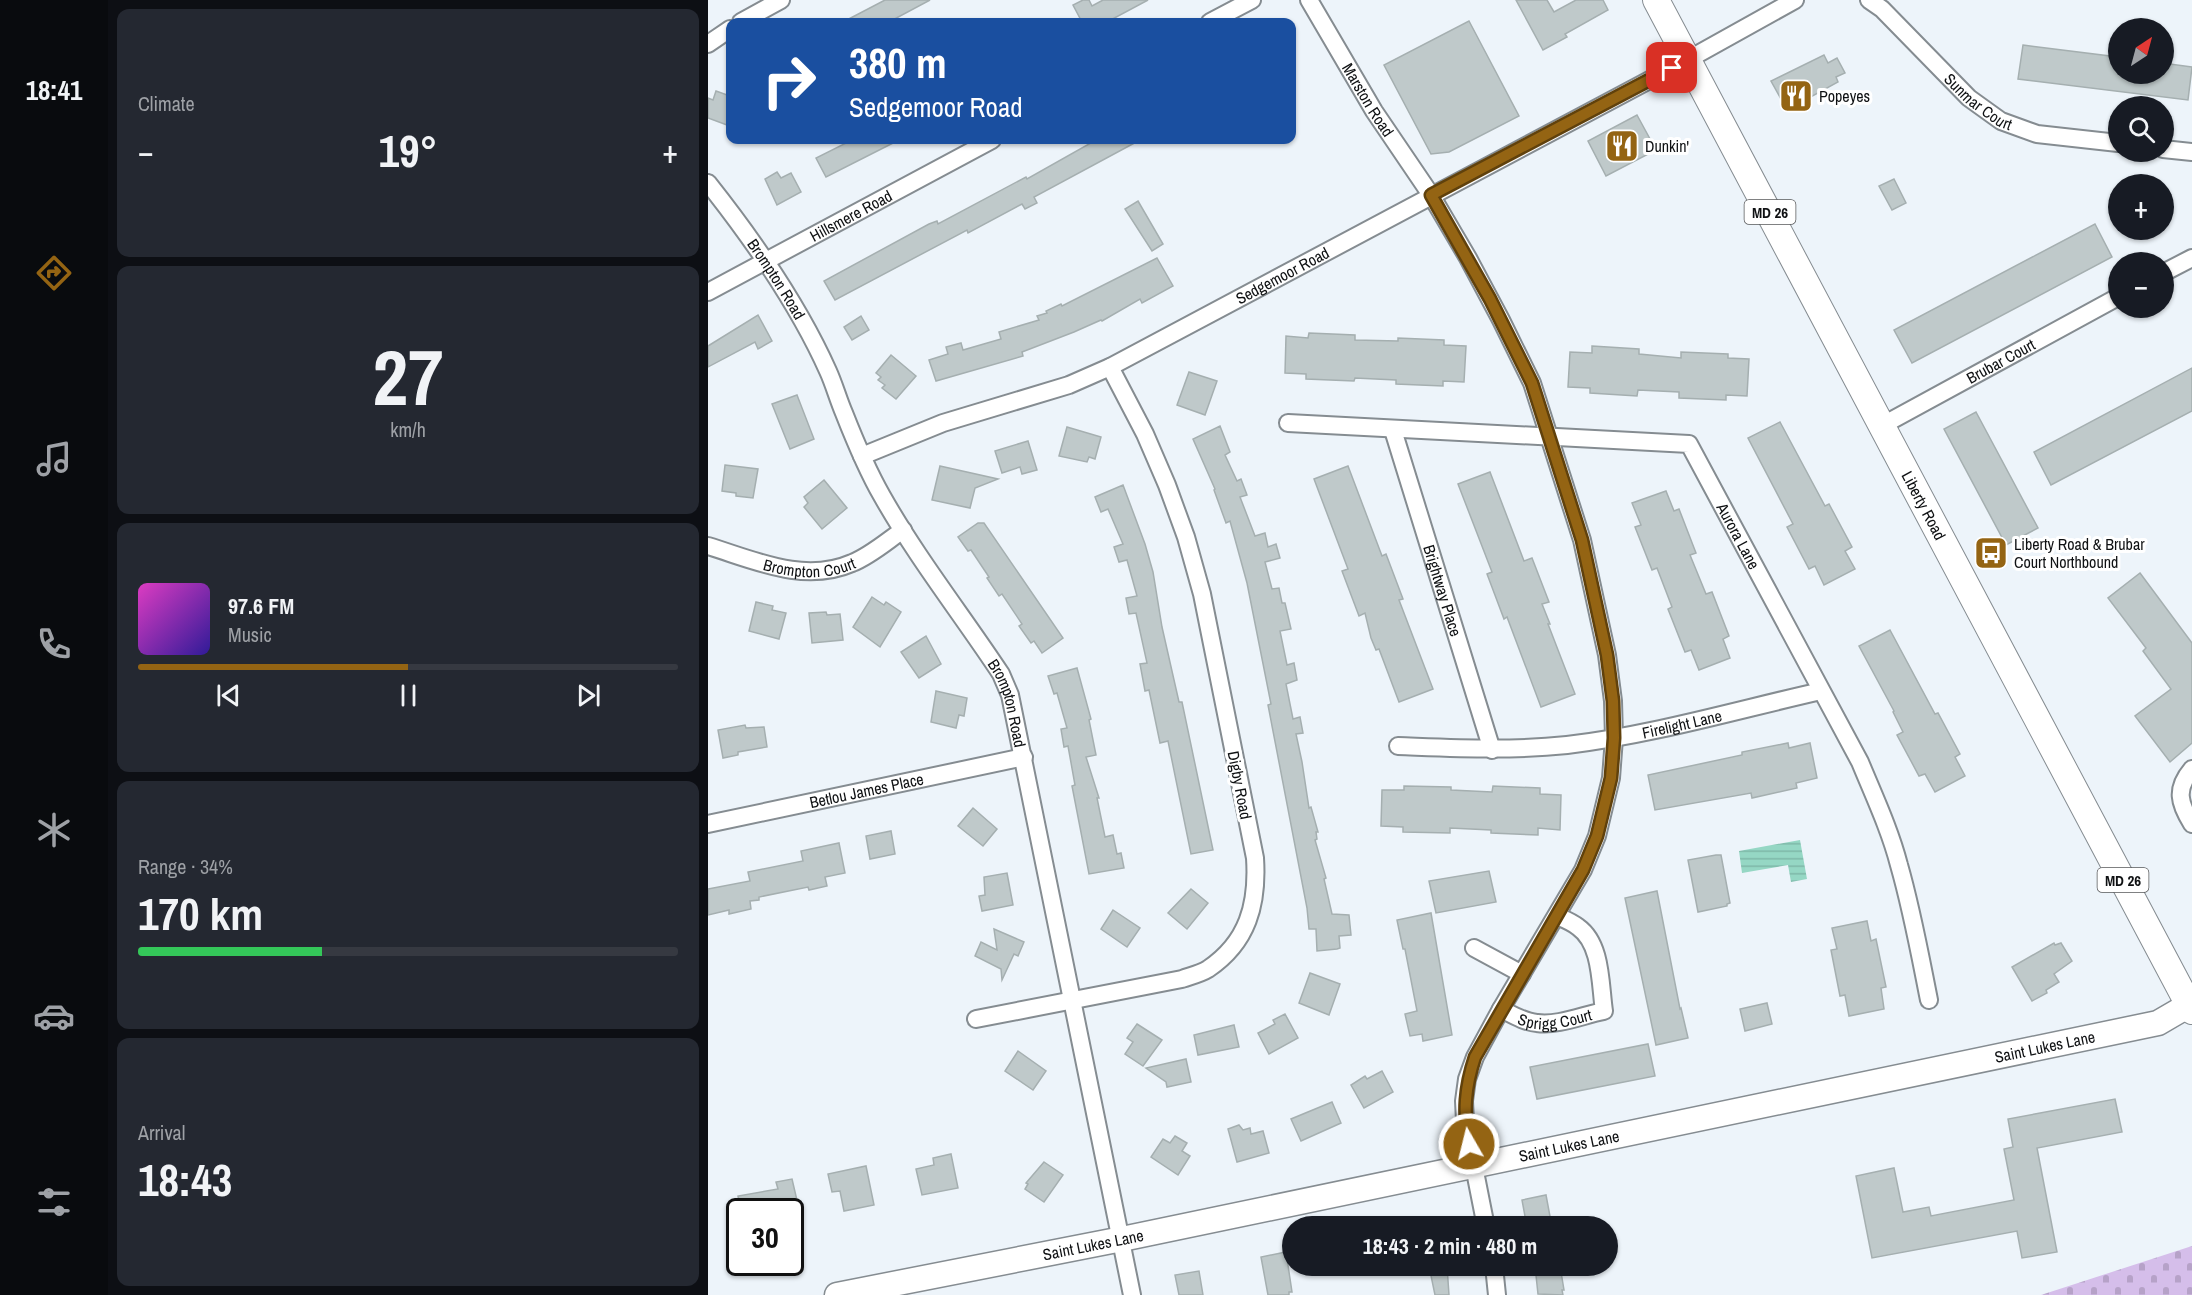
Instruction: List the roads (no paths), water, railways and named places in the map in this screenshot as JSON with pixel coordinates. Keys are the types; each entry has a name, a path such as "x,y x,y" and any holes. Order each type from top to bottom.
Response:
{"main road":[{"name":"Liberty Road","path":"1656,0 2191,1006"}],"street":[{"path":"748,18 782,0"},
{"path":"1218,18 1252,0"},
{"name":"Marston Road","path":"1309,0 1374,111 1431,195 1468,258 1532,383 1582,540 1607,655 1613,701 1614,738 1611,778 1597,836 1583,870 1501,1010 1475,1057 1467,1079 1464,1101 1465,1121 1484,1216"},
{"path":"1689,59 1795,0"},
{"name":"Sunmar Court","path":"1869,0 1882,9 1969,98 2001,121 2037,134 2108,142"},
{"path":"708,44 726,32"},
{"name":"Sedgemoor Road","path":"862,456 943,423 1069,385 1110,367 1689,59"},
{"name":"Hillsmere Road","path":"708,292 985,144"},
{"path":"2174,150 2192,152"},
{"name":"Brompton Road","path":"708,183 765,262 810,335 829,373 862,456 882,495 903,530 1001,674 1013,706 1024,757 1132,1295"},
{"path":"2174,267 2192,258"},
{"name":"Brubar Court","path":"1883,425 2108,302"},
{"name":"Digby Road","path":"976,1019 1182,979 1206,970 1225,955 1243,930 1254,902 1255,858 1202,594 1167,485 1145,434 1110,367"},
{"name":"Aurora Lane","path":"1288,423 1689,444 1860,762 1883,816 1899,864 1929,1000"},
{"name":"Brightway Place","path":"1393,430 1492,750"},
{"name":"Brompton Court","path":"708,546 782,568 800,572 816,572 853,563 903,530"},
{"name":"Firelight Lane","path":"1398,746 1492,750 1567,745 1614,738 1821,691"},
{"name":"Betlou James Place","path":"708,824 1024,757"},
{"path":"2192,769 2180,790 2185,812 2192,824"},
{"name":"Sprigg Court","path":"1501,1010 1537,1023 1552,1023 1604,1011 1595,952 1589,937 1578,927 1557,916"},
{"path":"1474,948 1522,974"},
{"name":"Saint Lukes Lane","path":"837,1295 1122,1239 2158,1023 2191,1006"},
{"path":"1495,1276 1497,1295"}],"place":[{"name":"Popeyes","path":"1796,96"},
{"name":"Dunkin'","path":"1622,146"},
{"name":"Liberty Road & Brubar Court Northbound","path":"1991,553"}]}
